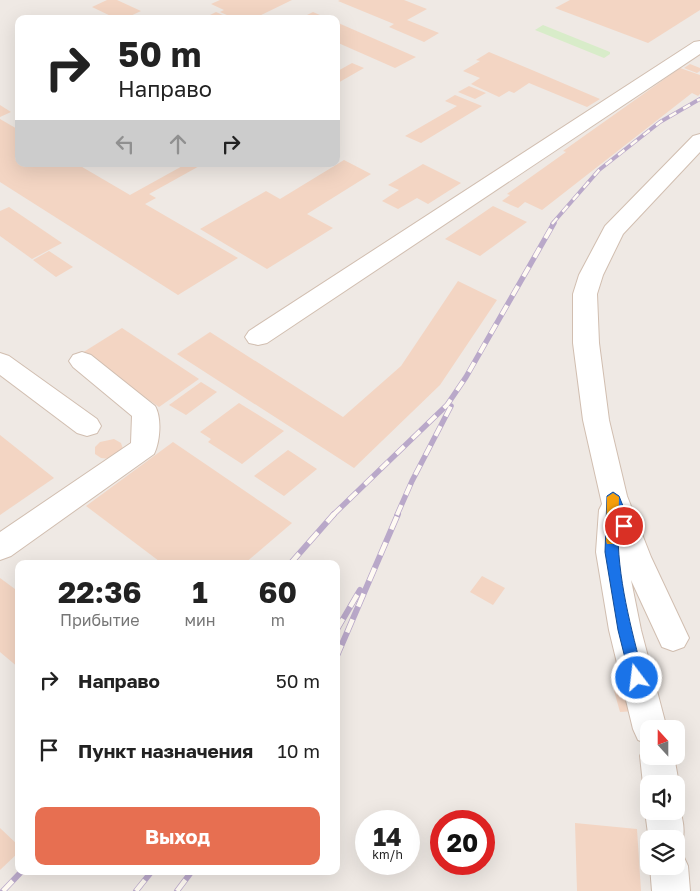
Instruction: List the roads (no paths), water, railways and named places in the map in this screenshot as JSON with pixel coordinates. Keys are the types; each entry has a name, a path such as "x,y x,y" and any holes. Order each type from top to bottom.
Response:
{"lane":[{"path":"258,337 700,46"},
{"path":"673,638 636,556 613,496 596,420 586,343 585,294 591,275 613,231 700,140"},
{"path":"0,548 144,447 146,413 82,361"},
{"path":"0,362 87,426"},
{"path":"613,496 611,552 625,630 648,720"},
{"path":"669,875 671,891"}],"railway":[{"path":"552,224 599,170 660,122 700,99"},
{"path":"334,514 447,405 466,377 554,223"},
{"path":"397,515 412,481 451,406"},
{"path":"294,560 334,514"},
{"path":"340,649 398,514"},
{"path":"340,624 360,590"},
{"path":"3,891 18,875"},
{"path":"136,891 149,875"},
{"path":"177,891 189,875"}]}
